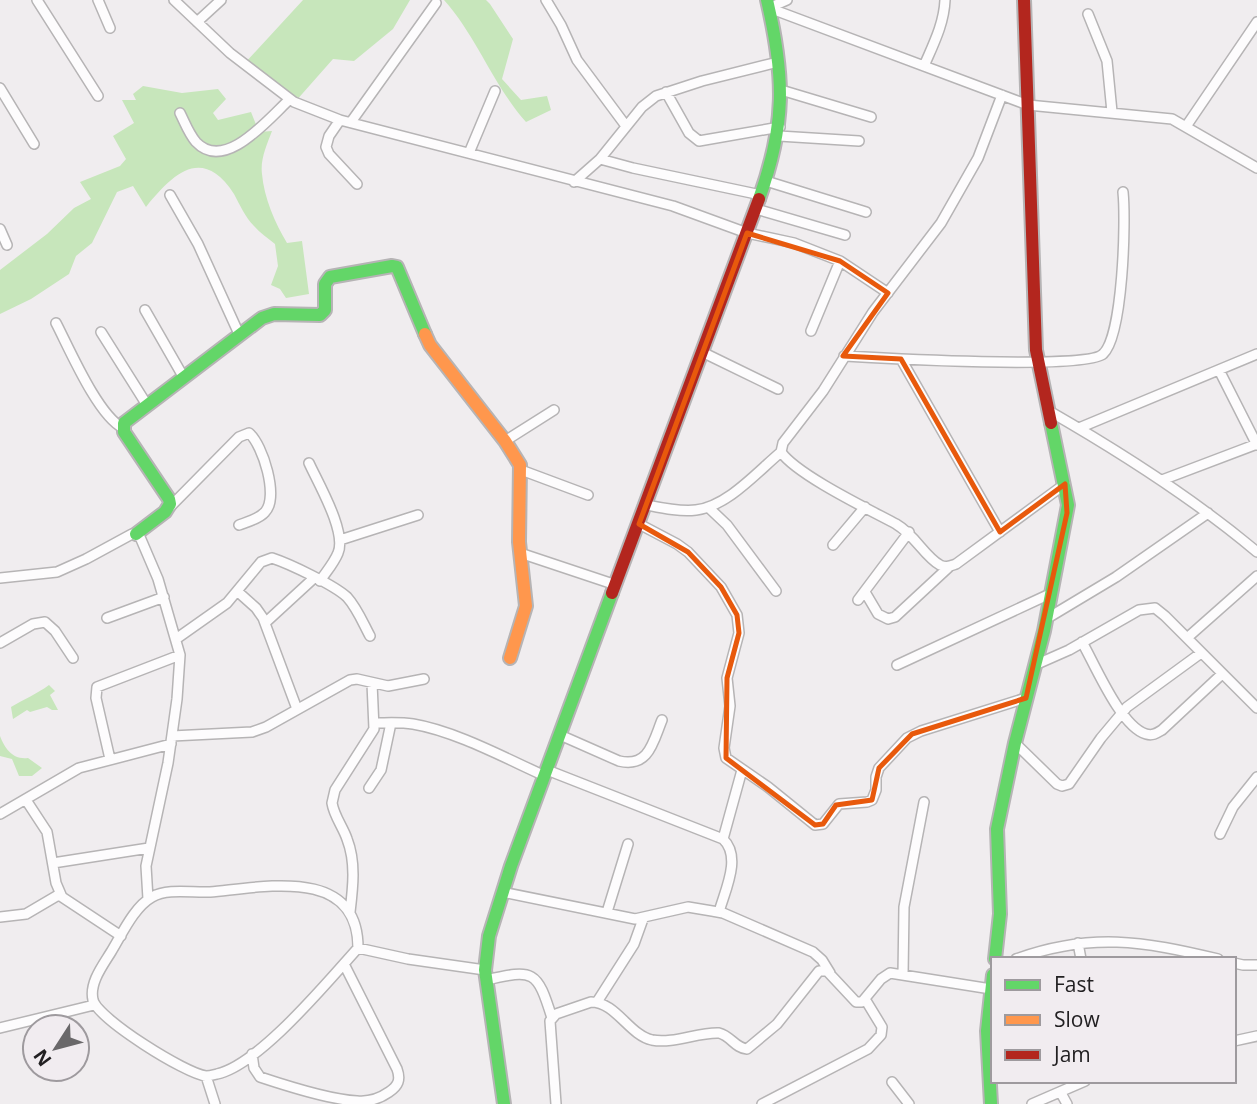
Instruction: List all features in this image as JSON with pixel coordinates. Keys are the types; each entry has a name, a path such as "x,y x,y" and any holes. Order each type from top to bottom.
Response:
{"street":[{"path":"37,0 97,96"},
{"path":"98,0 110,28"},
{"path":"174,0 230,53 301,106 340,120 673,206 747,233 794,243 840,261 888,293"},
{"path":"197,22 220,0"},
{"path":"546,0 558,18 577,60 626,126"},
{"path":"768,4 787,0"},
{"path":"924,66 945,12 945,0"},
{"path":"995,957 1000,914 997,829 1052,593 1068,497 1038,362 1035,337 1024,0"},
{"path":"351,122 436,3"},
{"path":"504,1104 485,975 489,936 502,892 766,181 780,131 778,62 768,4"},
{"path":"768,4 1028,104 1172,119 1187,125 1257,167"},
{"path":"1088,14 1107,61 1112,112"},
{"path":"1187,125 1257,22"},
{"path":"574,182 600,159 642,107 666,92 778,62"},
{"path":"0,88 34,144"},
{"path":"780,90 871,117"},
{"path":"469,153 495,91"},
{"path":"666,92 689,133 699,141 780,131 859,141"},
{"path":"646,505 684,511 708,507 735,491 781,452 783,443 823,391 844,356 941,223 964,186 978,158 1002,95"},
{"path":"180,113 195,141 207,149 222,152 239,144 290,99"},
{"path":"340,120 329,136 326,147 329,154 357,184"},
{"path":"600,159 761,195"},
{"path":"766,181 866,212"},
{"path":"844,356 1038,362 1091,360 1104,354 1114,328 1124,248 1126,219 1123,192"},
{"path":"170,195 198,244 239,334"},
{"path":"756,209 845,235"},
{"path":"0,229 6,245"},
{"path":"811,331 840,261"},
{"path":"123,428 128,418 239,334 269,315 317,315 325,310 326,284 330,277 392,266 397,268 430,345 518,459 521,470 520,553 526,606 510,658"},
{"path":"145,310 184,378"},
{"path":"56,323 97,400 111,420 123,428 169,499 168,509"},
{"path":"101,332 147,405"},
{"path":"702,352 778,389"},
{"path":"1079,428 1257,354"},
{"path":"901,359 1000,531"},
{"path":"1162,480 1257,444 1219,370"},
{"path":"505,442 554,410"},
{"path":"1049,411 1162,480 1257,552"},
{"path":"135,534 168,509 239,437 249,433 253,436 264,462 271,497 262,515 239,525"},
{"path":"781,452 821,482 909,532 937,563 950,566"},
{"path":"265,622 317,580 338,553 340,540 337,525 309,463"},
{"path":"521,470 589,495"},
{"path":"909,532 861,596 878,614 888,619 895,617 950,566 1065,484"},
{"path":"708,507 727,525 776,591"},
{"path":"833,545 865,507"},
{"path":"1046,619 1116,577 1208,513"},
{"path":"340,540 418,515"},
{"path":"639,524 688,552 721,587 737,615 739,633 727,678 730,706 724,752 726,758 815,825 819,826 825,821 835,806 867,803 872,800 879,768 907,738 921,731 1026,698"},
{"path":"0,578 57,572 129,534 140,537 164,597 180,655 171,740 145,877 148,899"},
{"path":"520,553 616,585"},
{"path":"176,639 227,603 261,562 267,559 279,560 343,594 350,601 370,636"},
{"path":"1187,638 1257,576"},
{"path":"237,591 256,608 265,622 297,709"},
{"path":"897,665 1052,593"},
{"path":"107,618 164,597"},
{"path":"1035,665 1147,607 1160,610 1257,708"},
{"path":"0,643 33,624 45,622 55,631 73,657"},
{"path":"1082,642 1121,712 1145,734 1158,733 1223,674"},
{"path":"1015,743 1057,784 1069,784 1121,712 1149,688 1201,653"},
{"path":"110,759 96,698 97,687 180,655"},
{"path":"0,814 73,771 171,740 253,732 351,680 393,686 424,679"},
{"path":"350,912 353,859 346,835 333,810 332,797 370,736 374,723 372,683"},
{"path":"560,735 628,763 644,758 662,720"},
{"path":"374,723 422,726 723,839 733,856 719,912"},
{"path":"369,788 381,770 391,723"},
{"path":"723,839 741,770"},
{"path":"1220,834 1233,807 1257,777"},
{"path":"26,800 47,832 60,894 72,905 121,936"},
{"path":"903,975 904,907 923,802"},
{"path":"607,912 628,844"},
{"path":"53,863 149,848"},
{"path":"298,886 332,895 350,912 356,926 358,948 304,1007 252,1054 219,1074 206,1076 181,1066 124,1032 94,1005 92,996 99,971 139,908 148,899 167,892 298,886"},
{"path":"502,892 643,919 688,907 719,912 813,952 856,1002 865,999 890,973 991,989 987,1031 991,1104"},
{"path":"0,917 26,914 60,894"},
{"path":"597,1002 634,944 643,919"},
{"path":"1022,957 1049,947 1126,941 1209,957"},
{"path":"1078,943 1080,957"},
{"path":"358,948 485,975 527,974 534,977 544,994 552,1018 551,1056 556,1104"},
{"path":"1236,963 1257,965"},
{"path":"252,1054 254,1068 260,1077 338,1098 367,1101 382,1096 397,1086 397,1069 344,964"},
{"path":"552,1018 597,1002 608,1007 648,1039 658,1041 715,1032 724,1034 738,1047 747,1049 781,1020 816,974 824,970 831,975"},
{"path":"762,1104 860,1054 877,1041 883,1027 865,999"},
{"path":"0,1028 94,1005"},
{"path":"1236,1041 1257,1036"},
{"path":"206,1076 213,1103"},
{"path":"892,1082 909,1104"},
{"path":"1032,1104 1081,1083"},
{"path":"1061,1093 1067,1104"}],"highlighted area":[{"path":"747,233 840,261 888,293 843,356 901,359 1000,532 1065,484 1067,513 1026,698 912,734 879,768 872,800 836,805 823,824 815,825 726,758 727,678 739,633 737,615 721,587 688,552 639,524"}],"shaded area":[{"path":"303,0 410,0 393,29 354,61 333,59 295,102 244,64"},
{"path":"444,0 486,0 490,4 513,39 502,79 521,100 547,96 551,110 526,122 504,93 456,14"},
{"path":"143,86 182,93 218,89 226,99 213,113 218,120 251,112 259,132 272,131 262,163 265,192 274,219 287,243 302,241 309,294 286,298 280,289 271,285 278,266 275,244 251,222 222,179 211,171 199,168 177,175 146,207 133,186 117,192 92,243 76,256 69,274 31,299 0,314 0,270 47,234 74,208 91,199 80,182 120,166 126,159 113,136 134,123 122,100 136,100 133,94"},
{"path":"49,685 55,691 50,695 58,710 47,707 30,712 27,710 13,719 11,707"},
{"path":"0,736 10,753 28,758 42,768 32,776 19,776 12,759 0,756"}],"traffic: fast":[{"path":"759,199 774,147 780,100 777,53 767,0"},
{"path":"136,534 165,512 170,504 124,432 124,423 262,318 274,314 320,315 325,310 325,284 330,277 392,266 397,267 425,334"},
{"path":"995,957 1000,914 997,829 1015,743 1044,631 1068,505 1051,423"},
{"path":"504,1104 485,970 489,936 511,866 612,593"},
{"path":"991,994 987,1031 991,1104"}],"traffic: slow":[{"path":"425,334 430,345 505,441 520,465 519,542 526,606 510,658"}],"traffic: jam":[{"path":"1024,0 1036,350 1051,423"},
{"path":"612,593 759,199"}]}
